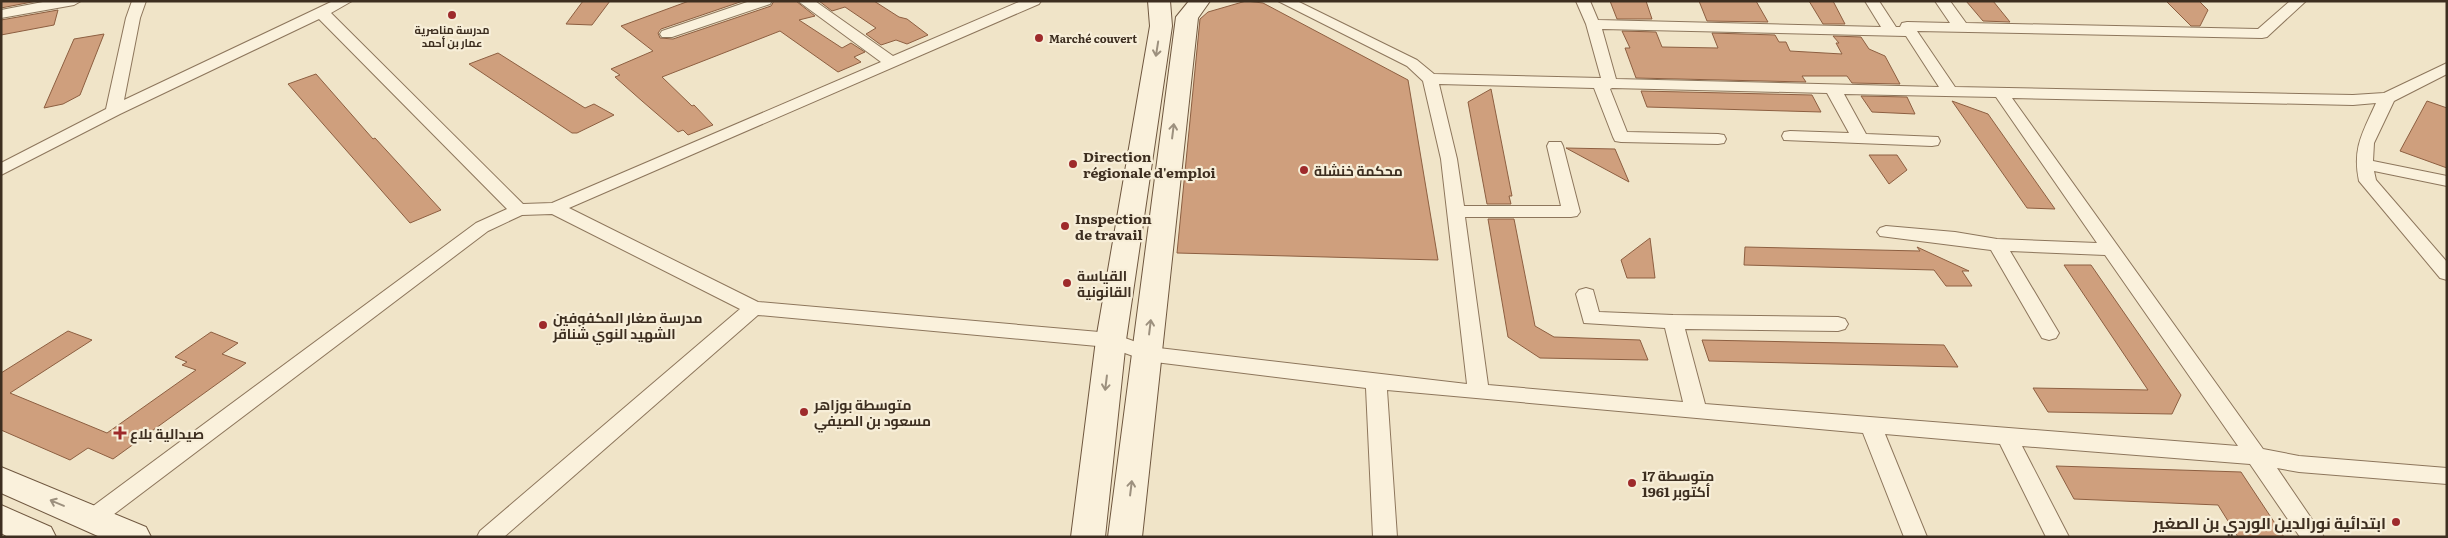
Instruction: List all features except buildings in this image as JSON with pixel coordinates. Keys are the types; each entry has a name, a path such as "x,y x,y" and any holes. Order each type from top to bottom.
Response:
{"main road":[{"path":"1088,537 1111,340 1161,26 1159,1"},
{"path":"1125,537 1187,17 1200,1"},
{"path":"1,479 134,537"},
{"path":"1,518 39,537"}],"street":[{"path":"1,14 74,1"},
{"path":"114,111 133,18 139,1"},
{"path":"1,170 114,111 345,1"},
{"path":"666,34 766,1"},
{"path":"805,1 893,62"},
{"path":"93,518 466,238 519,210 555,208 1034,1"},
{"path":"1285,1 1412,63 1430,79 1449,159 1478,392"},
{"path":"1583,1 1593,24 1605,84 1621,137 1718,139"},
{"path":"1872,1 1890,28"},
{"path":"1942,1 1961,27"},
{"path":"1593,24 1909,29 1961,27 2262,34 2299,1"},
{"path":"321,12 519,210"},
{"path":"1909,29 1951,92"},
{"path":"1430,79 2002,94 2353,100 2387,98 2447,68"},
{"path":"1833,89 1860,138"},
{"path":"2002,94 2313,537"},
{"path":"2387,98 2366,143 2364,164 2368,181 2439,258 2447,274"},
{"path":"1790,136 1932,141"},
{"path":"1456,211 1571,212 1555,146"},
{"path":"2364,164 2447,181"},
{"path":"555,208 754,308 1111,340 1147,354 1376,382 1870,424 2007,438 2256,456 2299,464 2447,476"},
{"path":"1886,232 1955,238 1997,245 2111,249"},
{"path":"1997,245 2049,333"},
{"path":"1586,294 1591,318 1672,322 1838,324"},
{"path":"488,537 754,308"},
{"path":"1672,322 1696,410"},
{"path":"1376,382 1385,537"},
{"path":"1870,424 1916,537"},
{"path":"2007,438 2058,537"}],"place":[{"name":"مدرسة مناصرية عمار بن أحمد","path":"452,15"},
{"name":"Marché couvert","path":"1039,38"},
{"name":"Direction régionale d'emploi","path":"1073,164"},
{"name":"محكمة خنشلة","path":"1304,170"},
{"name":"Inspection de travail","path":"1065,226"},
{"name":"القياسة القانونية","path":"1067,283"},
{"name":"مدرسة صغار المكفوفين الشهيد النوي شناقر","path":"543,325"},
{"name":"متوسطة بوزاهر مسعود بن الصيفي","path":"804,412"},
{"name":"صيدالية بلاع","path":"120,433"},
{"name":"متوسطة 17 أكتوبر 1961","path":"1632,483"},
{"name":"ابتدائية نورالدين الوردي بن الصغير","path":"2396,522"}]}
